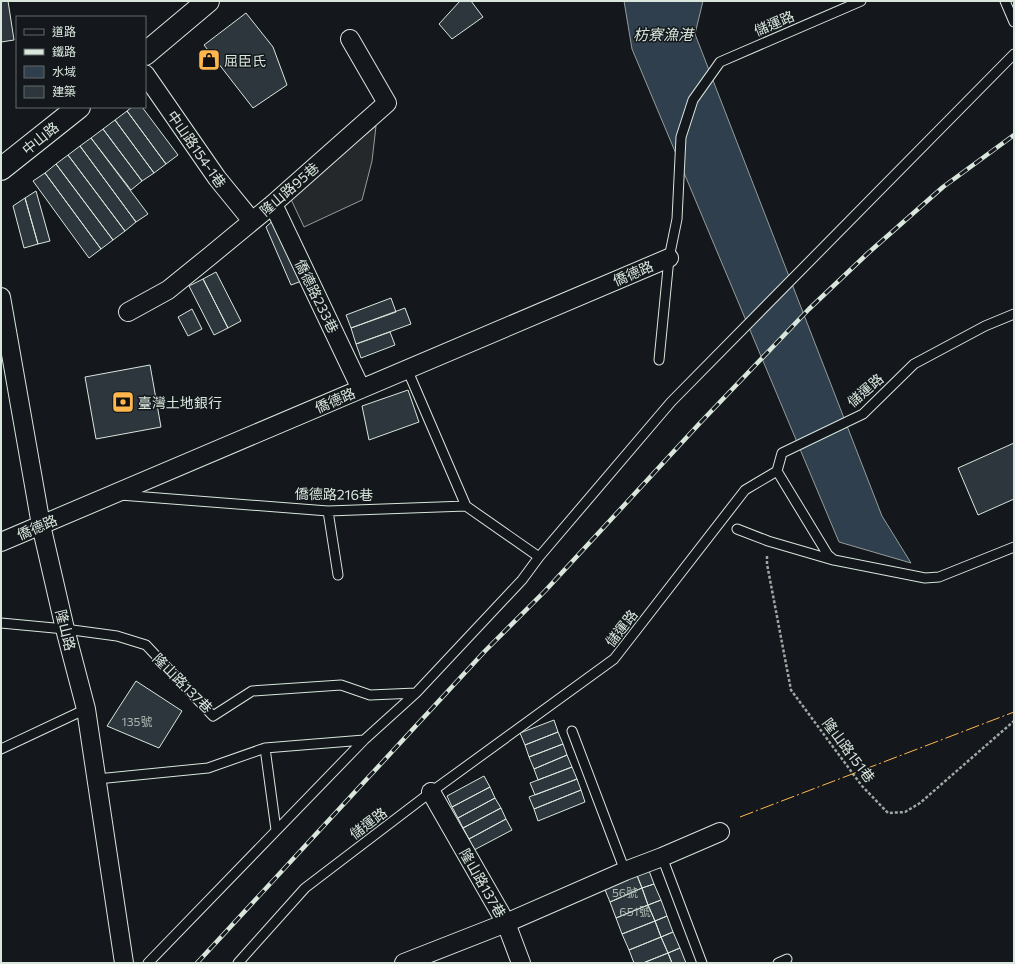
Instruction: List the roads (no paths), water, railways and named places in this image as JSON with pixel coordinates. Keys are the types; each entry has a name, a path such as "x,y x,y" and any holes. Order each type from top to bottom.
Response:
{"street":[{"path":"146,53 208,1"},
{"name":"隆山路95巷","path":"128,312 168,290 272,204 387,103 350,39"},
{"name":"中山路154-1巷","path":"146,75 217,178 252,221"},
{"name":"中山路","path":"1,169 78,108"},
{"name":"僑德路233巷","path":"272,204 360,389"},
{"name":"僑德路","path":"1,542 669,258"},
{"name":"隆山路","path":"1,297 42,525 65,629 86,709 124,963"},
{"name":"隆山路137巷","path":"431,792 506,923 625,871 720,832"},
{"path":"404,963 506,923 522,963"}],"lane":[{"name":"儲運路","path":"669,258 676,219 681,137 693,100 720,62 861,1"},
{"path":"1005,1 1014,22"},
{"path":"148,963 364,740 416,693 522,580 539,557 671,402 1014,54"},
{"path":"659,360 669,258"},
{"name":"儲運路","path":"238,963 305,888 431,792 614,659 745,490 777,471 782,453 862,414 914,364 985,326 1014,314"},
{"path":"407,369 466,506 539,557"},
{"path":"777,471 828,555 834,560"},
{"name":"僑德路216巷","path":"113,494 328,511 466,506"},
{"path":"328,511 338,575"},
{"path":"738,528 768,541 834,560 925,578 939,577 1014,546"},
{"path":"1,623 65,629"},
{"name":"隆山路137巷","path":"65,629 116,636 146,645 213,716 252,691 341,685 370,695 416,693"},
{"path":"1,749 86,709"},
{"path":"572,731 625,871"},
{"path":"97,778 208,768 265,748 364,740"},
{"path":"265,748 276,830"},
{"path":"662,857 702,963"}],"water":[{"name":"枋寮漁港","path":"624,1 703,1 695,34 882,516 911,563 839,542 632,49"}],"railway":[{"path":"197,963 485,651 545,591 699,424 809,309 867,254 943,187 1014,135"}],"place":[{"name":"屈臣氏","path":"209,60"},
{"name":"臺灣土地銀行","path":"123,402"}]}
